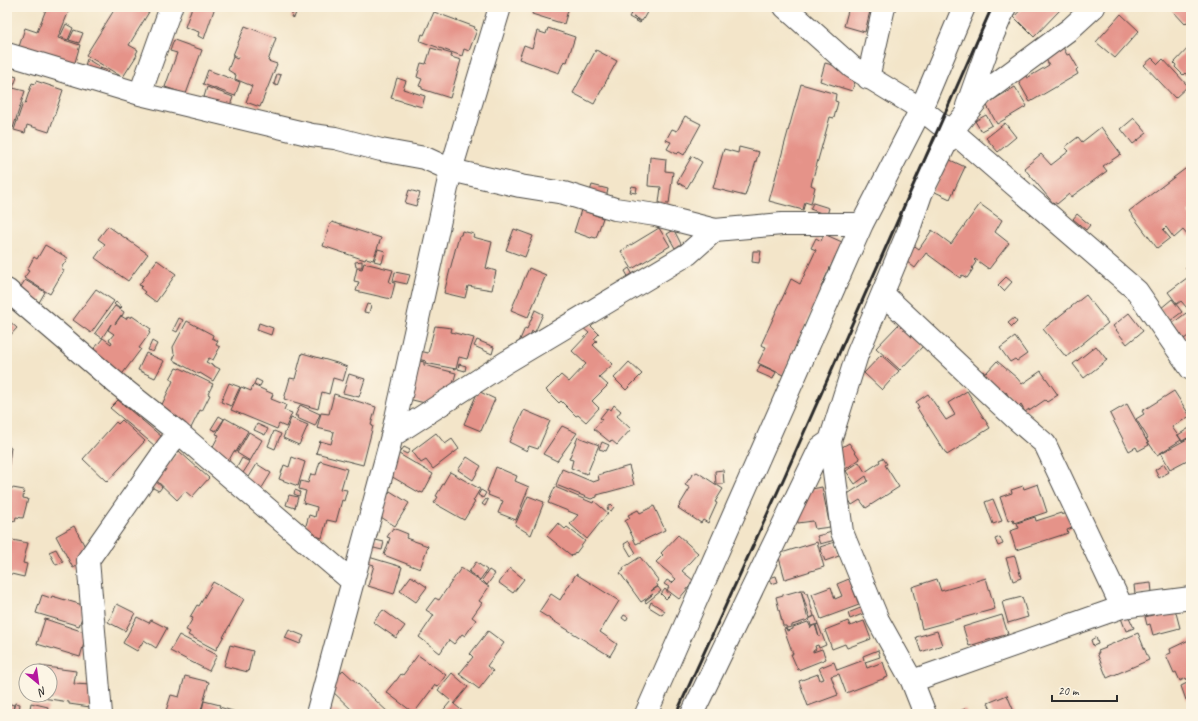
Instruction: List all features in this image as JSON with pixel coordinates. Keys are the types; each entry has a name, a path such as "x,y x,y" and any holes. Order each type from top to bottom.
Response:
{"street":[{"path":"140,94 171,7"},
{"path":"317,714 392,436 451,170 500,7"},
{"path":"785,7 860,72 921,109 940,124 958,124 1137,291 1191,369"},
{"path":"860,72 884,7"},
{"path":"646,714 862,224 921,109 964,7"},
{"path":"925,714 912,681 878,620 842,532 830,441 857,355 908,232 921,194 958,124 1005,7"},
{"path":"958,124 982,94 1070,30 1094,7"},
{"path":"7,54 140,94 312,135 335,138 381,150 424,158 451,170 520,186 564,192 615,209 656,215 715,230 782,224 862,224"},
{"path":"392,436 505,363 688,254 715,230"},
{"path":"7,290 116,383 179,433 353,582"},
{"path":"883,294 1015,418 1045,444 1122,607"},
{"path":"101,714 88,560 168,446 179,433"},
{"path":"692,714 820,448 830,441"},
{"path":"912,681 1122,607 1191,598"}],"building":[{"path":"47,7 70,8 58,38 80,45 73,69 17,53 25,28 37,32"},
{"path":"116,7 152,7 129,45 138,50 137,55 123,77 86,55"},
{"path":"192,7 215,7 204,39 198,36 199,32 185,27"},
{"path":"534,7 569,7 564,24 532,14"},
{"path":"635,7 650,7 642,21 633,17 641,22 640,23 629,17"},
{"path":"849,7 871,7 865,32 844,26"},
{"path":"1023,7 1057,7 1060,10 1034,37 1014,17"},
{"path":"1175,7 1191,7 1191,23 1189,20 1185,24 1172,10"},
{"path":"294,9 297,10 294,18 291,17"},
{"path":"434,12 475,27 474,29 477,30 469,51 464,49 462,56 420,41 422,34 424,35"},
{"path":"1121,14 1139,31 1115,58 1096,42"},
{"path":"66,24 73,28 68,40 60,37"},
{"path":"245,26 276,38 268,61 277,64 260,107 246,102 252,86 235,79 236,75 228,70 233,57 237,59 238,57 233,55"},
{"path":"548,28 575,37 567,62 564,61 559,73 519,59 524,45 532,48 537,31 546,34"},
{"path":"74,30 83,33 79,43 69,40"},
{"path":"174,40 202,50 186,94 165,87 177,53 170,51"},
{"path":"1191,45 1191,79 1185,73 1183,75 1175,67 1176,65 1174,63"},
{"path":"1063,47 1067,55 1070,54 1078,68 1076,70 1078,74 1030,102 1017,79 1025,74 1027,78 1049,65 1045,57"},
{"path":"431,48 452,54 451,57 461,60 450,98 422,89 422,87 419,86 422,79 417,77 421,63 426,64"},
{"path":"596,50 617,61 594,104 573,93"},
{"path":"1152,58 1158,64 1163,59 1188,86 1175,98 1144,65"},
{"path":"87,59 100,67 96,75 83,72"},
{"path":"825,63 858,72 852,91 820,81"},
{"path":"100,68 109,71 107,78 98,75"},
{"path":"208,70 240,82 235,96 203,84"},
{"path":"7,74 17,77 13,88 25,91 13,128 7,126"},
{"path":"277,74 281,75 277,86 274,84"},
{"path":"397,78 406,81 403,89 425,96 422,107 391,98"},
{"path":"36,81 63,90 49,132 27,125 25,133 14,130 23,103 25,104 32,83 35,84"},
{"path":"801,84 836,94 835,101 838,102 834,118 830,117 811,185 815,187 811,204 805,202 803,210 769,201"},
{"path":"207,87 233,97 230,106 204,97"},
{"path":"1015,87 1027,106 997,124 986,104"},
{"path":"986,115 992,125 981,131 975,121"},
{"path":"685,116 701,124 684,155 679,152 677,154 667,149 671,142 666,140 672,129 677,131"},
{"path":"1134,118 1147,133 1133,144 1121,129"},
{"path":"1005,123 1016,137 998,152 986,138"},
{"path":"1101,127 1121,154 1103,166 1107,171 1071,197 1069,194 1057,204 1054,202 1053,203 1024,168 1041,154 1051,165 1069,151 1065,147 1078,137 1082,142"},
{"path":"739,147 759,152 745,196 713,188 724,149 738,153"},
{"path":"692,156 702,162 687,188 677,182"},
{"path":"650,157 666,159 665,171 673,172 669,204 659,203 661,187 648,186"},
{"path":"948,159 965,167 950,199 933,191"},
{"path":"1189,166 1191,169 1191,210 1188,212 1191,216 1191,235 1189,237 1183,230 1174,238 1166,227 1163,230 1170,238 1157,248 1129,211"},
{"path":"592,185 608,189 606,199 589,195"},
{"path":"632,186 637,187 636,193 630,192"},
{"path":"409,190 420,193 416,206 405,203"},
{"path":"813,203 829,208 827,215 810,209"},
{"path":"980,204 1002,220 995,232 1009,243 989,269 975,259 974,260 976,262 967,278 962,275 960,278 926,253 915,268 902,258 912,244 919,249 932,230 951,244"},
{"path":"581,210 603,218 596,238 591,238 574,232"},
{"path":"1077,214 1090,225 1086,230 1073,219"},
{"path":"332,222 381,238 373,260 366,258 365,260 323,246"},
{"path":"108,226 148,254 128,281 95,258 105,244 98,239"},
{"path":"659,228 670,246 632,269 621,251"},
{"path":"514,229 533,236 525,257 506,250"},
{"path":"674,230 681,244 675,248 667,234"},
{"path":"462,231 474,234 473,237 492,242 486,268 496,271 492,290 468,286 465,298 444,293 459,235 461,235"},
{"path":"824,234 842,242 821,287 823,288 783,375 758,363 766,347 761,345 791,279 800,284 816,250 811,248 816,238 821,241"},
{"path":"45,245 68,258 61,268 64,270 50,294 24,278 29,271 27,270 34,257 37,259"},
{"path":"378,249 385,251 382,263 374,261"},
{"path":"753,251 761,251 759,263 752,262"},
{"path":"157,260 176,274 156,302 144,293 145,292 140,288 142,286 139,285"},
{"path":"362,261 362,267 356,267 355,262"},
{"path":"364,263 393,270 389,282 395,283 391,299 356,291 359,282 354,281 357,268 362,269"},
{"path":"1191,264 1191,269 1188,271 1185,268"},
{"path":"529,268 546,275 528,317 511,310"},
{"path":"629,268 633,275 629,278 625,271"},
{"path":"395,272 410,275 407,284 393,281"},
{"path":"1191,275 1191,305 1187,308 1181,301 1177,304 1168,292"},
{"path":"1006,277 1012,282 1004,291 998,285"},
{"path":"25,280 45,292 37,306 17,293"},
{"path":"96,289 114,301 91,333 73,320"},
{"path":"1086,295 1108,323 1066,357 1043,329"},
{"path":"1172,299 1182,312 1170,321 1160,309"},
{"path":"116,302 122,307 120,309 114,304"},
{"path":"367,304 371,305 369,313 364,312"},
{"path":"115,306 124,312 122,316 121,315 115,324 121,316 126,319 128,316 131,318 132,316 151,329 149,332 150,333 139,348 141,349 120,377 90,354 103,338 111,344 112,342 109,340 114,334 108,330 111,324 102,338 95,333"},
{"path":"535,310 543,314 535,332 532,331 526,345 519,342 525,328 527,329"},
{"path":"1129,313 1143,331 1127,344 1113,326"},
{"path":"1186,313 1191,320 1191,334 1184,339 1173,323"},
{"path":"179,318 183,320 177,332 173,330"},
{"path":"1014,318 1017,322 1012,327 1008,323"},
{"path":"7,319 17,328 7,339"},
{"path":"187,321 213,335 212,338 218,341 216,345 220,347 213,360 209,358 206,362 220,369 213,381 173,360 175,355 173,347"},
{"path":"259,323 273,328 271,335 257,330"},
{"path":"588,323 599,334 594,339 597,341 593,345 613,364 599,377 608,385 592,401 599,408 586,422 578,415 576,416 561,401 559,403 546,390 561,375 569,382 586,364 572,351 589,333 583,328"},
{"path":"899,324 923,346 900,370 876,348"},
{"path":"435,326 452,328 451,332 474,338 467,359 459,357 456,369 425,363 426,361 414,358 416,350 428,353"},
{"path":"1015,337 1027,354 1017,361 1015,359 1010,362 1000,348"},
{"path":"477,340 494,347 492,354 474,346"},
{"path":"152,341 157,344 153,352 148,350"},
{"path":"1096,346 1107,360 1084,378 1073,364"},
{"path":"146,353 164,361 155,378 138,370"},
{"path":"302,353 347,367 343,381 333,378 329,394 322,392 318,409 284,399 290,378 295,379"},
{"path":"881,355 899,371 882,390 864,373"},
{"path":"416,360 424,362 424,365 456,373 453,384 446,396 437,394 434,404 426,401 425,403 404,398"},
{"path":"997,361 1022,384 1041,371 1058,395 1047,402 1045,400 1029,411 1029,409 1025,412 1021,405 1019,407 1016,403 1013,404 1006,392 1005,394 980,373 983,371 986,373"},
{"path":"629,362 642,374 626,390 614,378"},
{"path":"459,364 466,366 465,371 458,369"},
{"path":"760,365 776,372 773,379 757,372"},
{"path":"176,368 180,368 213,384 208,394 210,395 202,411 200,410 190,430 159,411 173,381 170,379"},
{"path":"349,374 365,379 359,397 343,393"},
{"path":"256,379 262,382 260,386 254,384"},
{"path":"229,383 240,387 231,406 221,402"},
{"path":"253,385 273,394 271,399 286,405 284,410 292,413 286,427 279,424 277,429 231,410 241,387 251,391"},
{"path":"478,391 495,399 481,431 464,424"},
{"path":"967,391 990,428 947,455 917,408 919,407 916,402 928,394 946,420 955,415 948,403"},
{"path":"1174,391 1190,416 1172,427 1181,440 1157,455 1146,439 1148,438 1136,419 1144,414 1142,411"},
{"path":"334,394 376,407 371,425 373,426 363,465 316,453 320,441 331,444 334,432 317,428 321,413 329,414"},
{"path":"118,400 161,436 162,438 155,446 110,408"},
{"path":"1127,404 1149,445 1138,451 1136,447 1129,451 1110,414"},
{"path":"300,405 320,414 315,426 297,418 298,416 295,416"},
{"path":"614,405 621,411 617,416 631,429 617,445 611,440 610,442 594,429 608,408 611,410"},
{"path":"524,410 550,421 538,449 529,446 527,451 509,442"},
{"path":"219,416 224,419 216,431 211,429"},
{"path":"225,418 248,431 236,452 234,451 228,462 210,452 219,435 216,434"},
{"path":"291,418 308,425 299,445 283,438"},
{"path":"122,420 145,441 107,482 83,459 116,422 118,424"},
{"path":"257,424 268,429 265,435 254,430"},
{"path":"562,426 577,433 557,461 543,454"},
{"path":"1191,427 1191,436 1182,441 1178,435"},
{"path":"274,431 281,434 275,449 268,446"},
{"path":"249,432 262,440 250,461 237,453"},
{"path":"436,433 445,444 452,439 459,449 433,469 426,460 421,463 412,451"},
{"path":"578,437 599,445 587,474 571,468 573,460 569,459"},
{"path":"1191,437 1191,458 1170,469 1161,453"},
{"path":"602,442 609,445 606,451 599,449"},
{"path":"849,443 860,459 844,470 837,450"},
{"path":"7,446 11,447 8,470 7,470"},
{"path":"404,447 410,450 407,454 401,451"},
{"path":"179,451 209,478 192,497 185,491 177,500 155,479"},
{"path":"394,451 433,474 423,493 420,493 389,475"},
{"path":"292,457 305,462 298,486 279,479 284,465 289,467"},
{"path":"467,457 481,466 473,480 458,470"},
{"path":"242,458 250,462 243,473 236,469"},
{"path":"883,458 887,464 885,465 899,487 866,508 860,500 852,505 846,495 868,481 866,476 855,484 846,471 859,462 865,472 880,462 879,460"},
{"path":"320,461 347,469 341,489 347,490 344,501 342,500 336,522 327,520 322,538 304,532 309,515 315,517 317,507 303,503 306,491 299,489 301,481 308,483 311,474 316,475"},
{"path":"257,464 271,473 260,491 246,482"},
{"path":"1164,464 1169,472 1159,478 1155,470"},
{"path":"629,466 634,485 597,495 597,497 591,499 556,485 562,469 593,482 599,480 598,475"},
{"path":"496,467 517,476 515,481 529,487 516,520 498,513 503,501 488,495 489,492 487,491"},
{"path":"723,470 724,484 716,484 715,471"},
{"path":"450,472 480,489 473,501 475,502 464,520 434,503 438,497 436,496"},
{"path":"697,472 723,489 715,502 717,503 708,523 703,520 701,523 678,508 690,488 685,485 692,475"},
{"path":"154,480 162,487 159,491 149,486"},
{"path":"1038,484 1047,512 1014,523 1013,519 1008,521 1000,497 1012,493 1011,490 1023,486 1024,489"},
{"path":"7,487 24,490 23,498 28,499 23,518 16,517 15,521 7,519"},
{"path":"555,487 593,503 594,501 608,513 587,539 570,524 578,515 548,503"},
{"path":"822,487 830,527 815,529 813,521 798,523 796,509 804,507 802,496 807,490"},
{"path":"295,490 300,492 299,496 294,494"},
{"path":"481,490 486,493 483,498 478,495"},
{"path":"390,491 409,503 395,526 373,512 383,502"},
{"path":"289,495 298,497 295,508 286,505"},
{"path":"528,496 544,502 531,535 515,525"},
{"path":"486,499 488,500 485,506 482,504"},
{"path":"993,499 1002,521 993,524 985,502"},
{"path":"611,504 614,507 611,511 607,509"},
{"path":"654,506 665,530 636,544 625,521 630,518 628,515 638,510 640,513"},
{"path":"1061,513 1062,515 1067,513 1072,528 1067,530 1068,533 1016,550 1010,531 1019,528 1017,523 1035,517 1036,521"},
{"path":"558,523 565,529 567,527 585,541 572,556 547,536"},
{"path":"74,526 89,554 87,561 73,568 56,536"},
{"path":"393,528 408,534 406,538 428,546 420,569 384,555 390,538 387,537"},
{"path":"832,532 835,540 820,544 817,536"},
{"path":"678,535 698,553 682,571 694,581 679,599 667,590 669,587 664,584 667,580 672,583 676,579 656,562 663,555 661,553"},
{"path":"1000,537 1003,544 998,546 995,539"},
{"path":"367,538 384,542 382,550 366,546"},
{"path":"7,539 28,543 23,563 27,564 24,577 7,573"},
{"path":"629,541 636,553 631,556 624,544"},
{"path":"817,542 824,567 785,579 778,554"},
{"path":"835,542 839,556 825,561 820,547"},
{"path":"56,549 63,562 56,565 49,552"},
{"path":"362,555 402,567 394,594 368,586 374,565 361,561"},
{"path":"1015,556 1021,578 1013,581 1006,558"},
{"path":"640,557 659,581 656,583 658,586 651,591 658,587 661,591 646,603 645,601 653,594 641,602 620,573 624,570 623,568"},
{"path":"476,562 487,570 480,580 469,572"},
{"path":"461,568 489,587 479,601 482,603 472,617 476,620 465,636 462,634 454,644 449,640 440,653 419,637 434,615 426,610 435,598 439,600"},
{"path":"510,568 524,579 513,593 499,583"},
{"path":"489,570 495,574 487,585 482,580"},
{"path":"576,574 619,601 600,632 617,644 610,656 539,612 551,594 560,600"},
{"path":"411,576 427,587 416,602 400,591"},
{"path":"776,576 778,582 771,584 769,578"},
{"path":"986,578 995,609 922,629 912,587 937,579 941,591"},
{"path":"849,579 859,605 821,619 812,594 831,587 835,599 842,596 837,584"},
{"path":"213,582 244,599 216,650 188,635 190,632 186,630 193,618 190,617 197,605 199,606"},
{"path":"1151,583 1152,592 1135,594 1134,585"},
{"path":"665,589 670,595 666,599 661,594"},
{"path":"801,590 804,590 805,593 807,593 814,616 810,618"},
{"path":"801,590 808,620 787,628 786,626 783,626 776,597"},
{"path":"42,595 51,598 52,596 86,606 79,626 36,613"},
{"path":"1022,597 1028,617 1008,623 1002,602"},
{"path":"651,602 665,611 662,615 649,607"},
{"path":"117,604 135,613 125,631 108,622"},
{"path":"863,607 865,613 850,619 848,613"},
{"path":"1175,609 1180,628 1153,635 1150,624 1147,625 1145,617"},
{"path":"383,610 405,626 396,638 373,622"},
{"path":"624,615 628,617 626,621 622,618"},
{"path":"1002,615 1008,634 969,646 963,627"},
{"path":"1128,615 1134,628 1126,631 1121,618"},
{"path":"815,616 818,624 811,626 809,619"},
{"path":"137,617 149,623 151,620 167,628 156,648 144,640 137,651 123,643"},
{"path":"45,619 87,633 80,657 37,644"},
{"path":"848,621 850,626 864,621 871,639 847,648 845,644 832,649 825,630"},
{"path":"808,622 811,628 815,625 819,637 816,625 818,624 826,645 819,648 818,645 815,646 816,649 813,652 822,649 826,659 798,670 791,654 793,654 784,629 786,628 787,631 793,629 793,627"},
{"path":"289,630 304,636 300,644 285,638"},
{"path":"488,631 504,643 487,666 493,671 479,689 459,674 473,657 470,654"},
{"path":"937,631 942,645 921,652 916,637"},
{"path":"1138,633 1149,660 1107,678 1097,653 1099,653 1098,651"},
{"path":"179,635 217,655 209,671 170,651"},
{"path":"1096,637 1098,644 1093,646 1091,640"},
{"path":"1191,639 1191,678 1187,680 1186,678 1180,681 1176,672 1174,673 1166,655 1171,653 1170,649"},
{"path":"230,645 253,651 248,672 224,666"},
{"path":"878,650 880,657 865,662 867,668 883,662 888,677 846,693 839,674 831,676 838,695 808,706 799,681 818,674 820,680 824,679 819,668 834,662 837,670 864,660 863,656"},
{"path":"418,655 446,675 438,686 435,685 414,713 386,692 401,674 403,675"},
{"path":"58,669 76,671 74,684 91,685 90,707 69,704 69,702 58,700"},
{"path":"343,670 390,714 356,714 328,687"},
{"path":"452,673 468,687 454,704 466,714 440,714 451,701 438,690"},
{"path":"185,676 209,682 200,714 165,714 171,695 179,697"},
{"path":"1191,681 1191,698 1186,700 1181,686"},
{"path":"1007,695 1015,714 993,714 988,703"},
{"path":"204,701 220,705 219,707 243,714 201,714"},
{"path":"7,703 14,705 12,714 7,714"},
{"path":"15,703 20,704 19,711 22,711 21,714 12,714"},
{"path":"31,703 48,707 46,714 29,714"},
{"path":"325,708 345,714 324,714"},
{"path":"965,709 967,714 952,714"}],"railway":[{"path":"676,714 783,480 992,7"}]}
